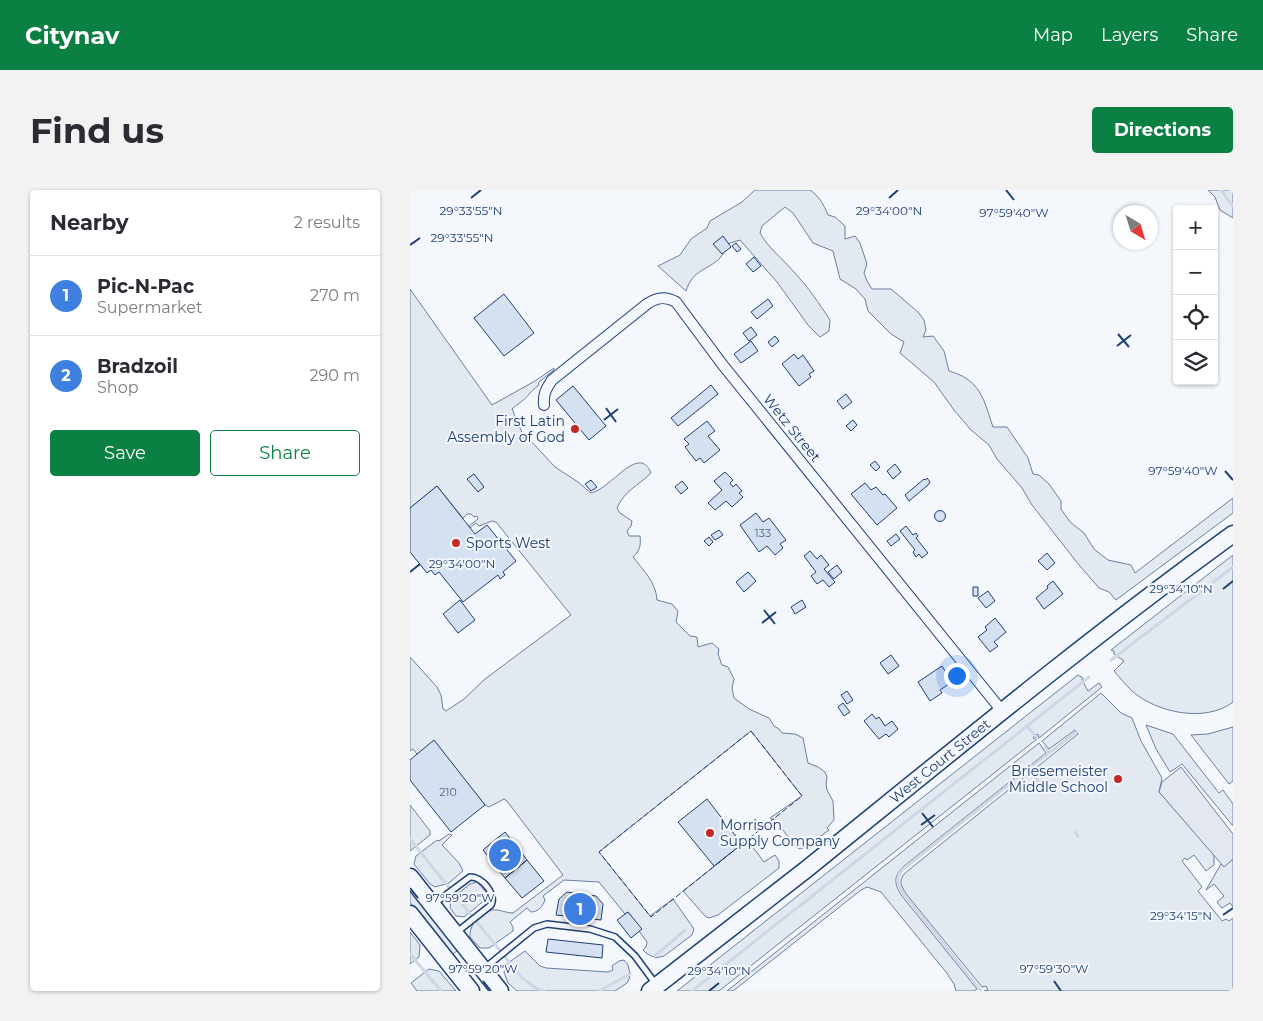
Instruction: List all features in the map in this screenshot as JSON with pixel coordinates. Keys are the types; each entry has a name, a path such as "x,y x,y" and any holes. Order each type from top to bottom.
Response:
{"main road":[{"name":"West Court Street","path":"653,988 805,870 1002,711 1170,580 1233,534"},
{"path":"410,877 495,983"},
{"path":"410,914 472,991"}],"street":[{"name":"Wetz Street","path":"544,405 543,397 545,390 552,380 652,300 663,297 676,302 722,364 1002,711"}],"lane":[{"path":"432,905 470,877 480,879 493,895 494,900 491,905 454,934"},
{"path":"495,983 534,928 547,924 590,929 615,937 635,956 653,988"}],"shaded area":[{"path":"755,190 810,190 816,195 828,215 835,217 845,226 845,239 855,236 860,243 867,264 864,273 872,289 891,289 918,312 924,320 926,330 923,337 933,336 944,351 949,371 965,378 977,388 984,400 993,427 1007,427 1028,458 1033,474 1039,475 1049,484 1061,501 1061,509 1070,522 1084,533 1094,549 1108,560 1131,565 1135,573 1233,498 1233,513 1116,600 1109,592 1099,588 1079,565 1032,505 1022,488 997,459 989,445 971,430 934,382 900,353 904,342 891,334 868,311 865,299 856,289 840,279 833,251 813,243 793,213 785,207 762,226 760,233 772,249 804,283 830,320 829,331 820,337 808,325 777,282 740,240 727,244 720,258 692,278 686,291 658,266 680,255 691,239 707,228 710,221 742,202"},
{"path":"1208,190 1233,190 1233,218 1220,210 1215,197"},
{"path":"410,289 492,405 554,368 539,382 538,386 512,409 523,435 523,440 525,442 529,439 555,467 591,493 599,490 632,465 639,463 646,465 651,473 628,492 617,508 620,513 632,521 627,531 629,536 640,536 640,548 633,557 652,582 657,600 672,604 678,611 676,622 690,636 697,637 698,647 712,643 719,649 718,654 722,665 728,667 734,679 732,688 734,698 749,709 769,718 782,733 795,734 803,738 808,763 825,772 827,777 826,784 833,801 834,820 827,828 829,830 800,849 796,847 776,821 770,818 802,796 751,731 599,852 650,916 673,899 694,929 692,935 664,956 655,958 655,956 653,957 643,950 647,942 639,931 641,929 628,912 625,914 599,882 564,880 543,896 545,900 538,910 531,912 527,908 510,922 513,931 489,948 480,948 470,937 473,924 483,913 495,910 513,913 563,875 507,801 504,799 489,807 485,805 434,741 417,754 413,749 410,751 410,657 437,687 441,695 443,709 446,711 464,699 485,679 571,615 496,522 492,521 479,526 476,523 470,528 469,526 478,519 477,516 474,517 471,514 467,514 463,518 437,486 410,508"},
{"path":"1233,555 1233,702 1222,708 1196,714 1168,710 1142,699 1114,671 1124,661 1111,650"},
{"path":"1078,675 1083,678 1082,680 1088,691 1099,683 1102,687 1039,738 1038,734 1035,735 1033,738 1037,739 719,991 677,991"},
{"name":"Briesemeister Middle School","path":"1101,693 1121,713 1132,718 1141,741 1162,778 1159,792 1214,854 1214,865 1206,871 1194,855 1182,861 1202,887 1198,891 1222,921 1226,919 1229,921 1233,918 1233,991 984,991 988,990 986,986 982,987 907,895 902,886 901,881 905,873 1078,734 1075,730 1049,749 1042,741"},
{"path":"1146,725 1173,734 1219,793 1223,790 1233,804 1233,826 1182,764 1170,772 1156,749"},
{"path":"1233,727 1233,781 1229,784 1191,735 1208,734"},
{"path":"1039,743 1046,753 904,866 896,877 897,888 902,896 977,989 974,991 956,991 946,972 881,892 867,887 733,991 727,991"},
{"path":"1181,767 1233,834 1233,859 1224,867 1159,792 1162,782"},
{"path":"410,805 430,831 430,835 410,851"},
{"path":"449,834 452,835 442,845 459,863 463,871 449,883 435,887 430,884 414,864 416,856 437,840 439,841"},
{"path":"749,842 764,862 775,855 779,861 779,868 718,915 706,917 683,891 742,844"},
{"path":"1233,859 1233,907 1230,903 1222,908 1217,902 1224,896 1214,884 1206,890 1221,864 1224,866"},
{"path":"477,882 487,893 486,899 464,917 456,916 450,908 451,899 470,884"},
{"path":"410,888 458,950 453,954 410,902"},
{"path":"410,932 420,945 419,957 410,964"},
{"path":"525,951 540,966 546,968 608,972 613,970 612,966 624,960 628,965 630,973 627,975 630,977 627,983 615,991 517,991 508,983 504,972 508,963"},
{"path":"429,969 439,971 456,991 417,991 411,983"}],"building":[{"path":"723,236 731,247 722,254 713,244"},
{"path":"736,243 741,249 737,252 732,246"},
{"path":"754,257 761,266 753,272 746,264"},
{"path":"504,294 534,333 504,356 474,318"},
{"path":"768,299 773,306 757,319 751,312"},
{"path":"751,327 757,335 749,341 743,333"},
{"path":"775,336 779,341 772,347 768,342"},
{"path":"751,341 758,351 741,363 734,354"},
{"path":"794,354 798,359 803,355 814,371 809,374 811,377 799,386 782,364"},
{"path":"711,385 718,394 678,426 671,418"},
{"path":"573,386 606,426 589,440 556,400"},
{"path":"846,394 852,402 843,409 837,401"},
{"path":"853,420 857,425 851,431 846,426"},
{"path":"707,421 715,431 708,436 720,450 704,463 700,458 696,461 685,447 689,444 684,439"},
{"path":"875,461 880,467 876,471 870,465"},
{"path":"895,464 901,472 893,479 887,471"},
{"path":"725,472 733,480 730,483 733,487 736,484 742,491 739,493 743,497 732,507 726,501 715,510 708,503 722,490 714,481"},
{"path":"474,474 484,487 478,492 467,479"},
{"path":"927,478 930,482 928,485 909,501 905,495"},
{"path":"591,480 597,487 591,491 585,484"},
{"path":"682,481 688,488 681,494 675,487"},
{"path":"865,483 871,490 876,487 883,495 885,494 897,508 877,525 851,494"},
{"name":"Sports West","path":"437,486 475,534 487,525 516,561 503,572 505,575 500,579 498,575 463,602 439,572 435,575 431,570 427,573 410,552 410,508"},
{"path":"940,510 946,516 940,522 934,516"},
{"path":"756,513 763,522 769,518 786,540 780,544 783,548 775,555 767,546 759,552 740,525"},
{"path":"906,526 913,535 916,533 918,536 916,538 928,553 922,558 919,554 916,557 913,552 915,550 900,531"},
{"path":"719,530 723,535 715,540 711,535"},
{"path":"896,534 900,539 891,546 887,541"},
{"path":"709,537 713,542 709,546 704,541"},
{"path":"810,551 817,559 821,555 829,565 824,569 835,582 829,587 823,580 817,584 811,576 816,572 804,556"},
{"path":"1047,553 1055,563 1047,570 1038,561"},
{"path":"837,565 842,572 834,579 828,572"},
{"path":"748,572 756,581 744,592 736,582"},
{"path":"1053,581 1063,594 1044,609 1036,598"},
{"path":"973,587 978,587 978,596 973,596"},
{"path":"988,591 995,601 986,608 978,598"},
{"path":"460,600 475,620 458,633 443,614"},
{"path":"802,600 806,607 795,614 791,607"},
{"path":"995,618 1006,632 994,642 998,646 990,652 978,637 987,630 985,627"},
{"path":"891,655 899,666 888,674 880,663"},
{"path":"942,666 952,682 940,690 942,693 930,701 918,682"},
{"path":"847,691 853,700 847,704 841,695"},
{"path":"843,703 850,712 844,716 838,707"},
{"path":"872,714 876,719 879,717 885,726 892,721 898,729 889,737 886,734 879,739 864,721"},
{"path":"434,740 485,805 451,832 410,780 410,760"},
{"name":"Morrison Supply Company","path":"707,799 742,844 714,866 678,822"},
{"path":"505,832 527,860 505,878 483,850"},
{"path":"527,860 544,881 522,898 505,878"},
{"path":"567,892 596,896 603,904 601,920 556,915 559,899"},
{"path":"628,912 642,929 631,938 617,920"},
{"path":"548,939 603,945 602,958 546,952"}],"waterway":[{"path":"1221,190 1233,206"},
{"path":"1111,660 1233,567"},
{"path":"692,991 1089,677"},
{"path":"1027,726 1037,738"},
{"path":"1049,753 1076,732"},
{"path":"981,991 903,893 898,876 902,870 1049,753 1045,747"},
{"path":"1029,769 1038,781"},
{"path":"1075,832 1078,836"},
{"path":"410,839 522,978 544,991"},
{"path":"655,956 685,930"},
{"path":"410,954 441,991"},
{"path":"599,991 630,974"}],"fence":[{"path":"751,731 802,796 651,917 599,852 751,731"}],"place":[{"name":"First Latin Assembly of God","path":"575,429"},
{"name":"Sports West","path":"456,543"},
{"name":"Briesemeister Middle School","path":"1118,779"},
{"name":"Morrison Supply Company","path":"710,833"},
{"name":"Bradzoil","path":"505,855"},
{"name":"Pic-N-Pac","path":"580,909"}]}
